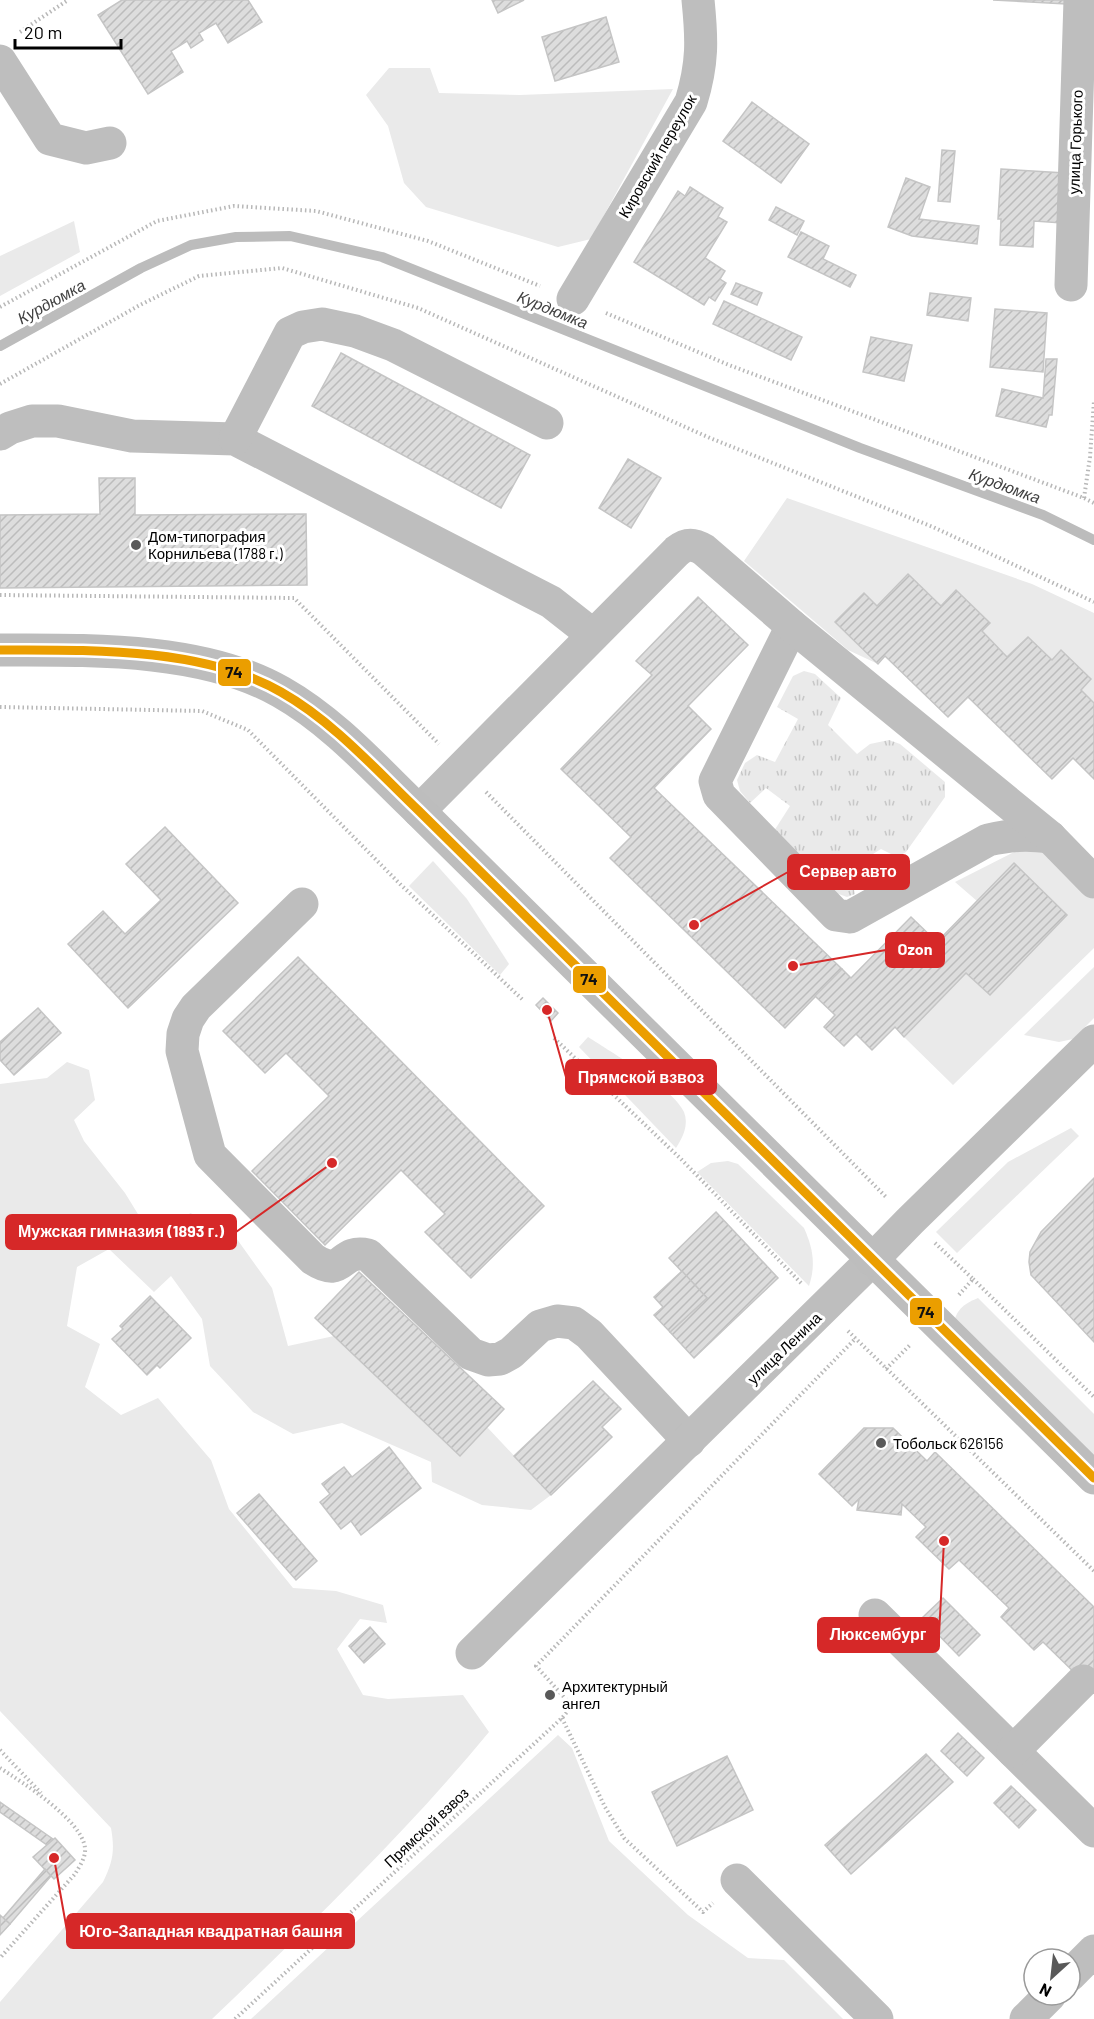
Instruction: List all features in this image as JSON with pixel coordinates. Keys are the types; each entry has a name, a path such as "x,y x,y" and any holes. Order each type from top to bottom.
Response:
{"main road":[{"path":"0,650 65,650 132,654 186,660 231,670 281,692 328,724 419,811 1094,1478"},
{"name":"улица Ленина","path":"873,1260 1094,1041"}],"street":[{"name":"Кировский переулок","path":"573,299 691,102 698,80 702,54 698,0"},
{"name":"улица Горького","path":"1071,285 1080,0"},
{"path":"6,49 50,139 86,148 110,143"},
{"path":"235,439 290,333 303,327 322,324 355,331 393,345 547,423"},
{"path":"0,434 32,421 58,421 132,436 235,439 550,602 593,635"},
{"path":"419,811 685,545 696,545 1050,837 1094,882"},
{"path":"792,626 715,781 719,795 836,915 850,917 988,840 1013,834 1050,837"},
{"path":"302,904 206,996 188,1019 183,1034 182,1051 210,1155 216,1164 313,1259 330,1267 337,1266 350,1255 358,1252 368,1255 471,1354 488,1360 500,1359 511,1353 540,1326 557,1321 574,1323 589,1334 689,1441"},
{"name":"улица Ленина","path":"472,1653 873,1260"},
{"path":"875,1615 1094,1831"},
{"path":"1012,1751 1083,1681"},
{"path":"737,1880 877,2019"},
{"path":"1082,1963 1094,1951"},
{"path":"1026,2019 1038,2007"}],"path":[{"path":"6,49 68,0"},
{"path":"1084,498 1094,401"},
{"path":"0,707 202,711 248,730 400,884 523,1000"},
{"path":"554,1038 681,1159 825,1308 1094,1571"},
{"path":"930,1239 1094,1397"},
{"path":"954,1300 973,1279"},
{"path":"737,1880 703,1912 624,1839 605,1807 562,1718 572,1706 536,1666 856,1338"},
{"name":"Прямской взвоз","path":"236,2019 562,1718"},
{"path":"0,1750 81,1835 85,1849 83,1860 75,1874 0,1958"},
{"path":"0,1768 45,1797"}],"green space":[{"path":"389,68 430,68 439,93 520,95 673,89 591,239 558,247 426,207 404,183 388,126 366,95"},
{"path":"74,221 80,252 0,296 0,256"},
{"path":"787,498 1032,584 1094,613 1094,703 1028,637 1007,657 982,631 989,622 956,590 941,606 908,574 877,606 836,622 878,664 848,650 744,561"},
{"path":"804,671 815,674 841,698 828,725 857,754 870,744 889,740 900,744 945,782 945,797 906,852 897,857 881,849 849,869 855,894 847,897 836,893 774,831 790,806 766,788 750,803 740,791 737,780 745,763 757,755 775,762 798,719 777,707 793,676"},
{"path":"1024,847 1040,850 1094,899 1094,948 953,1085 904,1037 966,973 990,995 1067,915 1014,863 977,901 955,882"},
{"path":"433,861 467,899 509,964 500,975 409,886"},
{"path":"1094,967 1094,1018 1073,1039 1059,1042 1024,1035"},
{"path":"588,1037 655,1082 678,1103 684,1112 686,1126 676,1148 579,1047"},
{"path":"67,1062 89,1070 95,1100 74,1120 84,1141 125,1193 149,1232 173,1239 190,1213 229,1228 272,1288 288,1346 334,1336 460,1456 487,1427 551,1495 531,1510 482,1505 432,1482 431,1462 342,1423 293,1434 253,1412 210,1366 202,1319 171,1276 154,1292 109,1249 77,1267 67,1326 100,1344 85,1387 121,1415 158,1398 211,1460 229,1509 293,1588 336,1591 383,1605 387,1623 360,1619 337,1649 363,1695 388,1699 463,1695 489,1732 389,1844 212,2019 0,2019 0,2002 103,1882 113,1850 111,1828 0,1711 0,1084 47,1078"},
{"path":"1071,1128 1079,1136 957,1253 936,1232 1008,1162"},
{"path":"728,1161 738,1164 804,1228 812,1257 809,1286 697,1172 711,1163"},
{"path":"978,1298 1094,1414 1094,1463 953,1326 961,1308"},
{"path":"558,1735 572,1748 609,1841 688,1915 748,1958 784,1960 843,2019 251,2019"}],"building":[{"path":"122,0 248,0 262,22 228,43 216,23 199,33 203,40 191,48 187,41 171,51 183,72 148,94 98,15"},
{"path":"492,0 524,0 498,13"},
{"path":"993,0 1067,0 1066,4"},
{"path":"606,17 619,62 555,81 542,37"},
{"path":"752,102 809,144 781,183 723,141"},
{"path":"942,150 955,151 950,202 938,201"},
{"path":"1001,169 1065,173 1062,223 1034,221 1033,247 1000,245 1001,219 998,219"},
{"path":"906,178 930,187 919,219 979,226 977,244 912,236 888,227"},
{"path":"690,187 723,208 718,217 727,222 705,258 725,271 720,279 726,283 715,301 709,297 704,305 634,262 678,191 685,196"},
{"path":"776,207 804,221 797,235 769,220"},
{"path":"801,232 829,246 823,259 856,275 850,287 788,257"},
{"path":"736,283 762,293 757,305 731,294"},
{"path":"930,293 971,298 968,321 927,315"},
{"path":"724,301 802,337 791,360 713,324"},
{"path":"995,309 1047,313 1043,372 990,367"},
{"path":"871,337 912,345 904,381 863,372"},
{"path":"341,353 530,455 501,508 312,406"},
{"path":"1046,359 1057,359 1052,415 1049,415 1046,427 996,416 1002,389 1043,398"},
{"path":"628,459 661,478 631,528 599,508"},
{"path":"99,478 135,478 135,515 306,514 307,585 0,588 0,515 100,514"},
{"path":"908,574 941,606 956,590 990,623 982,631 1007,657 1028,637 1052,660 1061,650 1091,679 1081,690 1094,703 1094,779 1073,758 1052,779 968,697 948,717 885,656 878,664 835,622 864,593 877,606"},
{"path":"698,597 748,645 688,706 711,729 654,788 842,969 785,1028 610,858 631,837 561,769 652,675 636,661"},
{"path":"165,827 238,903 128,1008 68,944 103,911 125,934 161,900 126,864"},
{"path":"1014,863 1067,915 990,995 966,973 904,1037 895,1027 872,1050 856,1034 844,1046 824,1027 835,1015 815,996 842,969 851,978 911,917 937,942"},
{"path":"298,957 544,1206 471,1278 425,1232 445,1214 401,1170 325,1245 252,1171 329,1096 286,1053 265,1073 223,1031"},
{"path":"543,998 558,1013 551,1021 536,1005"},
{"path":"38,1008 61,1033 14,1075 0,1060 0,1042"},
{"path":"1094,1178 1094,1342 1031,1275 1029,1262 1030,1252 1041,1232"},
{"path":"716,1212 778,1278 694,1358 670,1332 707,1298 669,1258"},
{"path":"682,1271 707,1298 670,1332 654,1315 663,1307 654,1297"},
{"path":"359,1272 504,1409 460,1456 315,1318"},
{"path":"150,1296 191,1338 160,1368 157,1365 147,1375 112,1339 123,1329 120,1326"},
{"path":"593,1381 621,1409 602,1427 612,1437 551,1495 514,1456"},
{"path":"864,1428 893,1428 927,1461 935,1452 1094,1607 1094,1669 1083,1681 1043,1642 1034,1650 1001,1617 1009,1608 959,1560 949,1569 916,1537 926,1527 902,1504 901,1515 857,1510 859,1499 852,1506 819,1474"},
{"path":"389,1447 421,1488 361,1535 351,1521 341,1529 320,1502 330,1494 322,1484 344,1467 352,1477"},
{"path":"259,1494 317,1561 296,1580 237,1513"},
{"path":"943,1598 980,1635 959,1656 922,1618"},
{"path":"370,1627 385,1644 364,1663 349,1646"},
{"path":"958,1733 984,1758 967,1776 941,1751"},
{"path":"926,1754 953,1782 851,1874 825,1845"},
{"path":"727,1756 753,1810 677,1846 652,1792"},
{"path":"1011,1786 1036,1810 1019,1828 994,1803"},
{"path":"0,1802 53,1839 47,1845 0,1812"},
{"path":"55,1838 75,1860 54,1879 33,1857"},
{"path":"45,1869 51,1876 10,1924 3,1918"},
{"path":"0,1915 10,1924 0,1935"}],"waterway":[{"name":"Курдюмка","path":"0,346 141,268 191,245 236,237 290,236 382,257 860,448 1043,515 1094,540"}],"transit line":[{"name":"74","path":"0,650 107,651 181,659 217,666 250,677 281,692 319,717 370,763 1094,1478"}],"place":[{"name":"Дом-типография Корнильева (1788 г.)","path":"136,545"},
{"name":"Сервер авто","path":"694,925"},
{"name":"Ozon","path":"793,966"},
{"name":"Прямской взвоз","path":"547,1010"},
{"name":"Мужская гимназия (1893 г.)","path":"332,1163"},
{"name":"Тобольск 626156","path":"881,1443"},
{"name":"Люксембург","path":"944,1541"},
{"name":"Архитектурный ангел","path":"550,1695"},
{"name":"Юго-Западная квадратная башня","path":"54,1858"}]}
